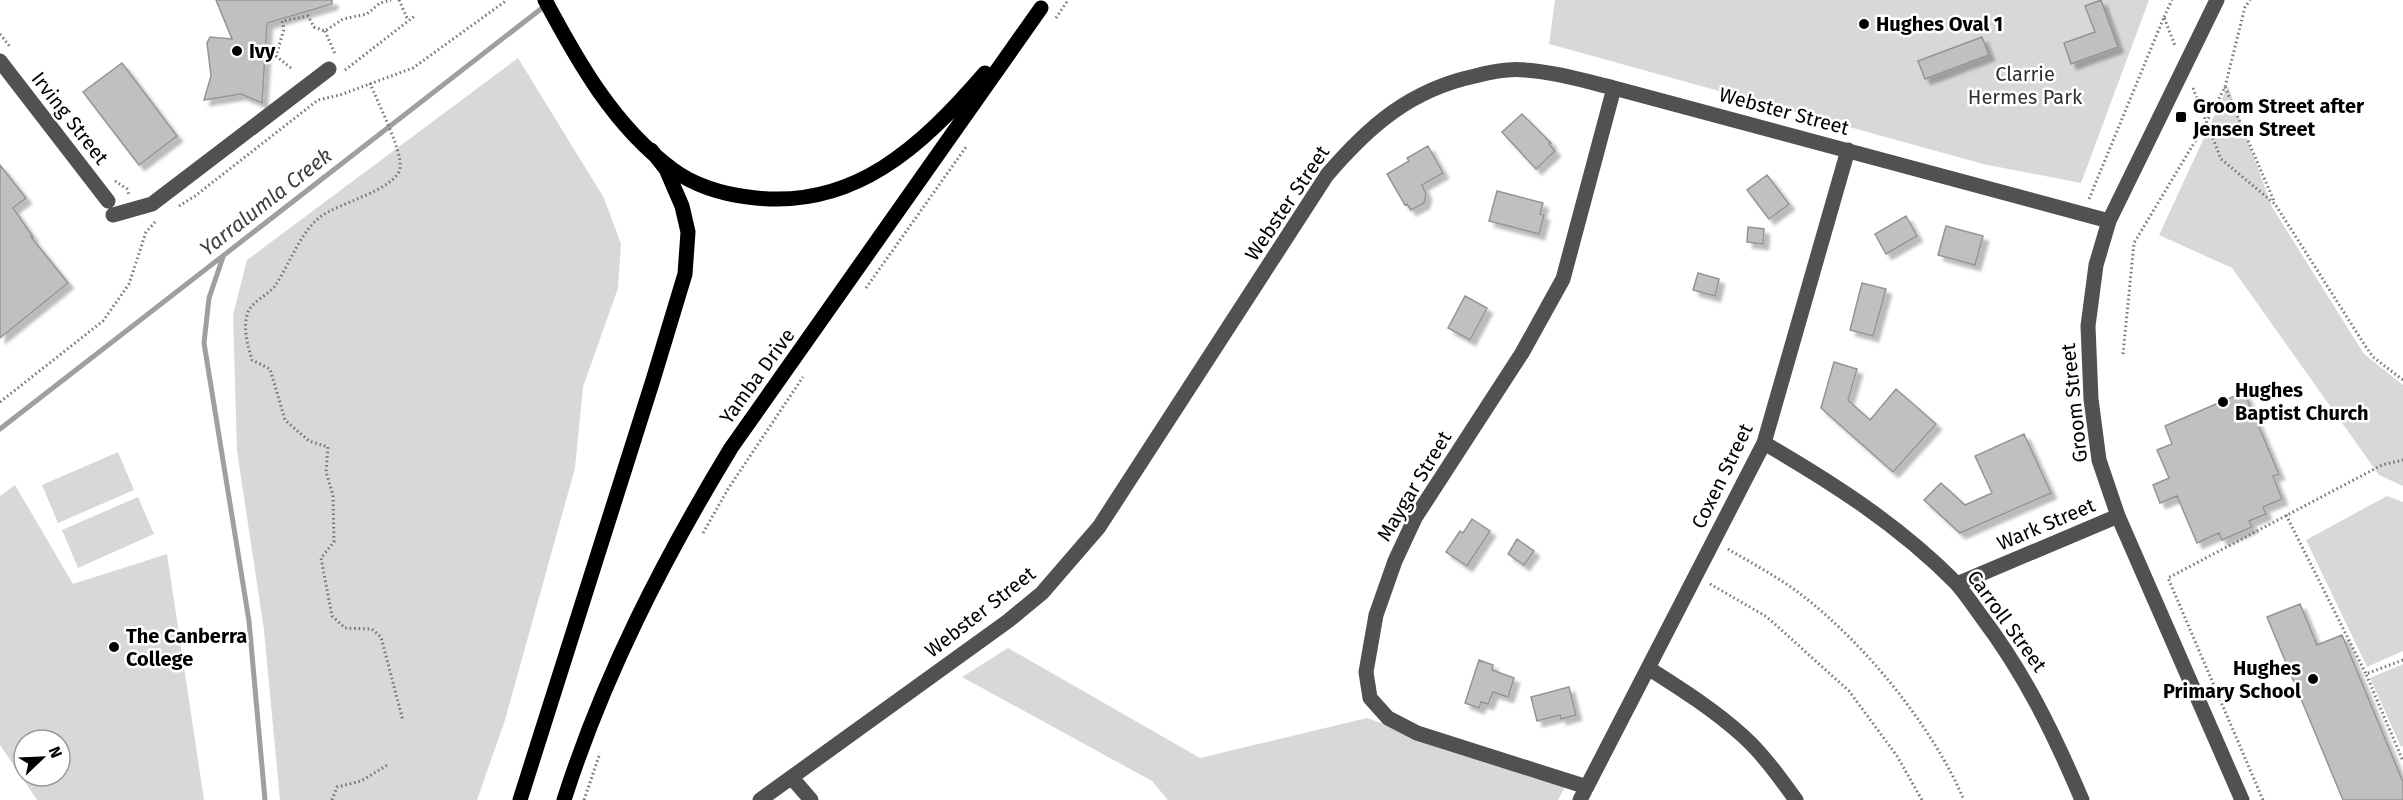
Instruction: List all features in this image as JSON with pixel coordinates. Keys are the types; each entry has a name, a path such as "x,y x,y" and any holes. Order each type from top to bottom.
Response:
{"main road":[{"path":"520,800 685,274 688,232 682,206 670,176 651,150 613,110 571,48 545,0"},
{"path":"651,150 682,175 707,186 741,196 781,200 803,198 843,188 876,173 928,135 958,104 1044,4"},
{"name":"Yamba Drive","path":"564,800 602,695 638,614 688,518 731,448 1044,4"}],"street":[{"name":"Groom Street","path":"2217,0 2109,220 2096,265 2088,326 2091,399 2099,460 2118,516 2242,800"},
{"name":"Irving Street","path":"1,63 110,208 152,204 336,70"},
{"name":"Webster Street","path":"760,800 1008,621 1042,593 1099,528 1327,175 1355,143 1385,116 1419,95 1452,81 1488,73 1523,69 1614,88 2109,220"},
{"name":"Maygar Street","path":"1583,793 1418,733 1388,718 1370,698 1366,672 1376,615 1395,561 1415,518 1522,353 1563,279 1614,88"},
{"name":"Coxen Street","path":"1583,793 1764,443 1848,150"},
{"name":"Carroll Street","path":"1764,443 1819,475 1873,512 1957,584 2031,689 2058,742 2082,800"},
{"name":"Wark Street","path":"1957,584 2118,516"},
{"path":"1648,668 1702,702 1744,737 1774,770 1796,800"},
{"path":"792,778 812,800"}],"path":[{"path":"291,68 276,56 284,29 282,21 308,16 314,27 325,31 343,19 367,14 380,3 391,0"},
{"path":"399,0 408,21"},
{"path":"176,208 195,196 318,100 340,95 413,68 507,0"},
{"path":"1051,25 1068,0"},
{"path":"2084,215 2172,0"},
{"path":"2123,354 2134,243 2225,87 2245,7 2250,0"},
{"path":"336,70 416,15"},
{"path":"2164,17 2176,49"},
{"path":"2189,80 2221,159 2275,204"},
{"path":"370,83 397,149 400,170 389,184 320,217 309,229 274,287 252,306 247,314 246,336 252,360 270,369 285,420 309,441 328,447 326,472 333,495 334,542 321,558 332,616 345,628 372,629 381,637 403,721"},
{"path":"2225,87 2275,204 2373,357 2403,380"},
{"path":"864,291 971,139"},
{"path":"0,402 103,321 129,284 146,232 157,219"},
{"path":"699,539 728,489 808,370"},
{"path":"2263,800 2168,578 2382,465 2403,460"},
{"path":"2286,515 2366,675 2403,761"},
{"path":"1714,540 1802,595 1858,645 1914,713 1955,778 1964,800"},
{"path":"1696,575 1767,617 1849,692 1898,756 1922,800"},
{"path":"2366,675 2403,660"},
{"path":"584,800 600,751"},
{"path":"332,800 337,787 361,781 389,764"}],"green space":[{"name":"Clarrie Hermes Park","path":"1555,0 2149,0 2081,183 1983,164 1549,44"},
{"path":"518,58 604,198 621,244 618,288 583,387 575,468 505,720 477,800 280,800 264,630 237,451 233,315 247,260"},
{"path":"2228,86 2272,207 2364,354 2403,385 2403,486 2379,475 2232,268 2159,235"},
{"path":"118,452 134,490 58,523 42,485"},
{"path":"15,485 73,584 167,554 204,800 37,800 29,788 72,788 72,728 12,728 12,763 0,745 0,496"},
{"path":"2387,496 2403,502 2403,651 2367,667 2306,540"},
{"path":"138,497 154,534 78,568 62,530"},
{"path":"1008,648 1200,758 1367,718 1565,787 1558,800 1168,800 1152,781 962,677"},
{"path":"2403,664 2403,746 2401,747 2370,678"}],"building":[{"name":"Ivy","path":"216,0 332,0 332,4 267,23 262,103 241,94 204,100 211,76 207,43 210,37 232,39"},
{"path":"2101,0 2118,47 2071,64 2064,43 2095,32 2085,6"},
{"path":"1982,37 1989,55 1925,79 1918,61"},
{"path":"122,63 177,136 139,165 83,92"},
{"path":"1522,114 1551,143 1549,144 1555,151 1536,169 1502,132"},
{"path":"1428,146 1443,173 1422,185 1426,194 1424,203 1411,210 1407,204 1405,205 1387,174 1409,161 1407,158"},
{"path":"0,165 26,198 13,208 33,237 31,237 68,283 0,338"},
{"path":"1767,175 1789,204 1769,219 1747,190"},
{"path":"1497,191 1543,203 1540,214 1544,215 1539,234 1489,221"},
{"path":"1906,216 1917,236 1886,254 1875,234"},
{"path":"1946,226 1983,236 1975,265 1938,255"},
{"path":"1748,227 1764,229 1763,244 1747,242"},
{"path":"1698,273 1719,279 1715,296 1693,290"},
{"path":"1862,283 1886,289 1873,336 1850,330"},
{"path":"1465,296 1487,308 1470,340 1448,328"},
{"path":"1834,362 1857,369 1848,400 1870,420 1896,389 1936,424 1893,472 1821,408"},
{"path":"2244,392 2279,474 2273,476 2282,499 2263,507 2266,514 2249,521 2252,527 2222,540 2219,533 2197,543 2177,496 2160,503 2153,485 2169,478 2157,450 2172,444 2165,426"},
{"path":"2024,434 2051,493 1960,533 1924,500 1941,483 1965,505 1992,493 1975,456"},
{"path":"1472,519 1490,531 1467,566 1446,552 1460,531 1463,533"},
{"path":"1517,539 1534,551 1524,565 1508,554"},
{"path":"2300,604 2317,645 2342,635 2403,782 2403,800 2343,800 2267,617"},
{"path":"1479,660 1493,665 1492,670 1514,678 1508,697 1493,692 1488,704 1481,702 1479,708 1465,703"},
{"path":"1569,687 1576,715 1561,719 1560,715 1537,721 1531,697"}],"waterway":[{"name":"Yarralumla Creek","path":"0,429 546,5"},
{"path":"223,257 209,298 204,343 249,621 265,800"}],"place":[{"name":"Hughes Oval 1","path":"1864,24"},
{"name":"Ivy","path":"237,51"},
{"name":"Groom Street after Jensen Street","path":"2181,117"},
{"name":"Hughes Baptist Church","path":"2223,402"},
{"name":"The Canberra College","path":"114,647"},
{"name":"Hughes Primary School","path":"2313,679"}]}
